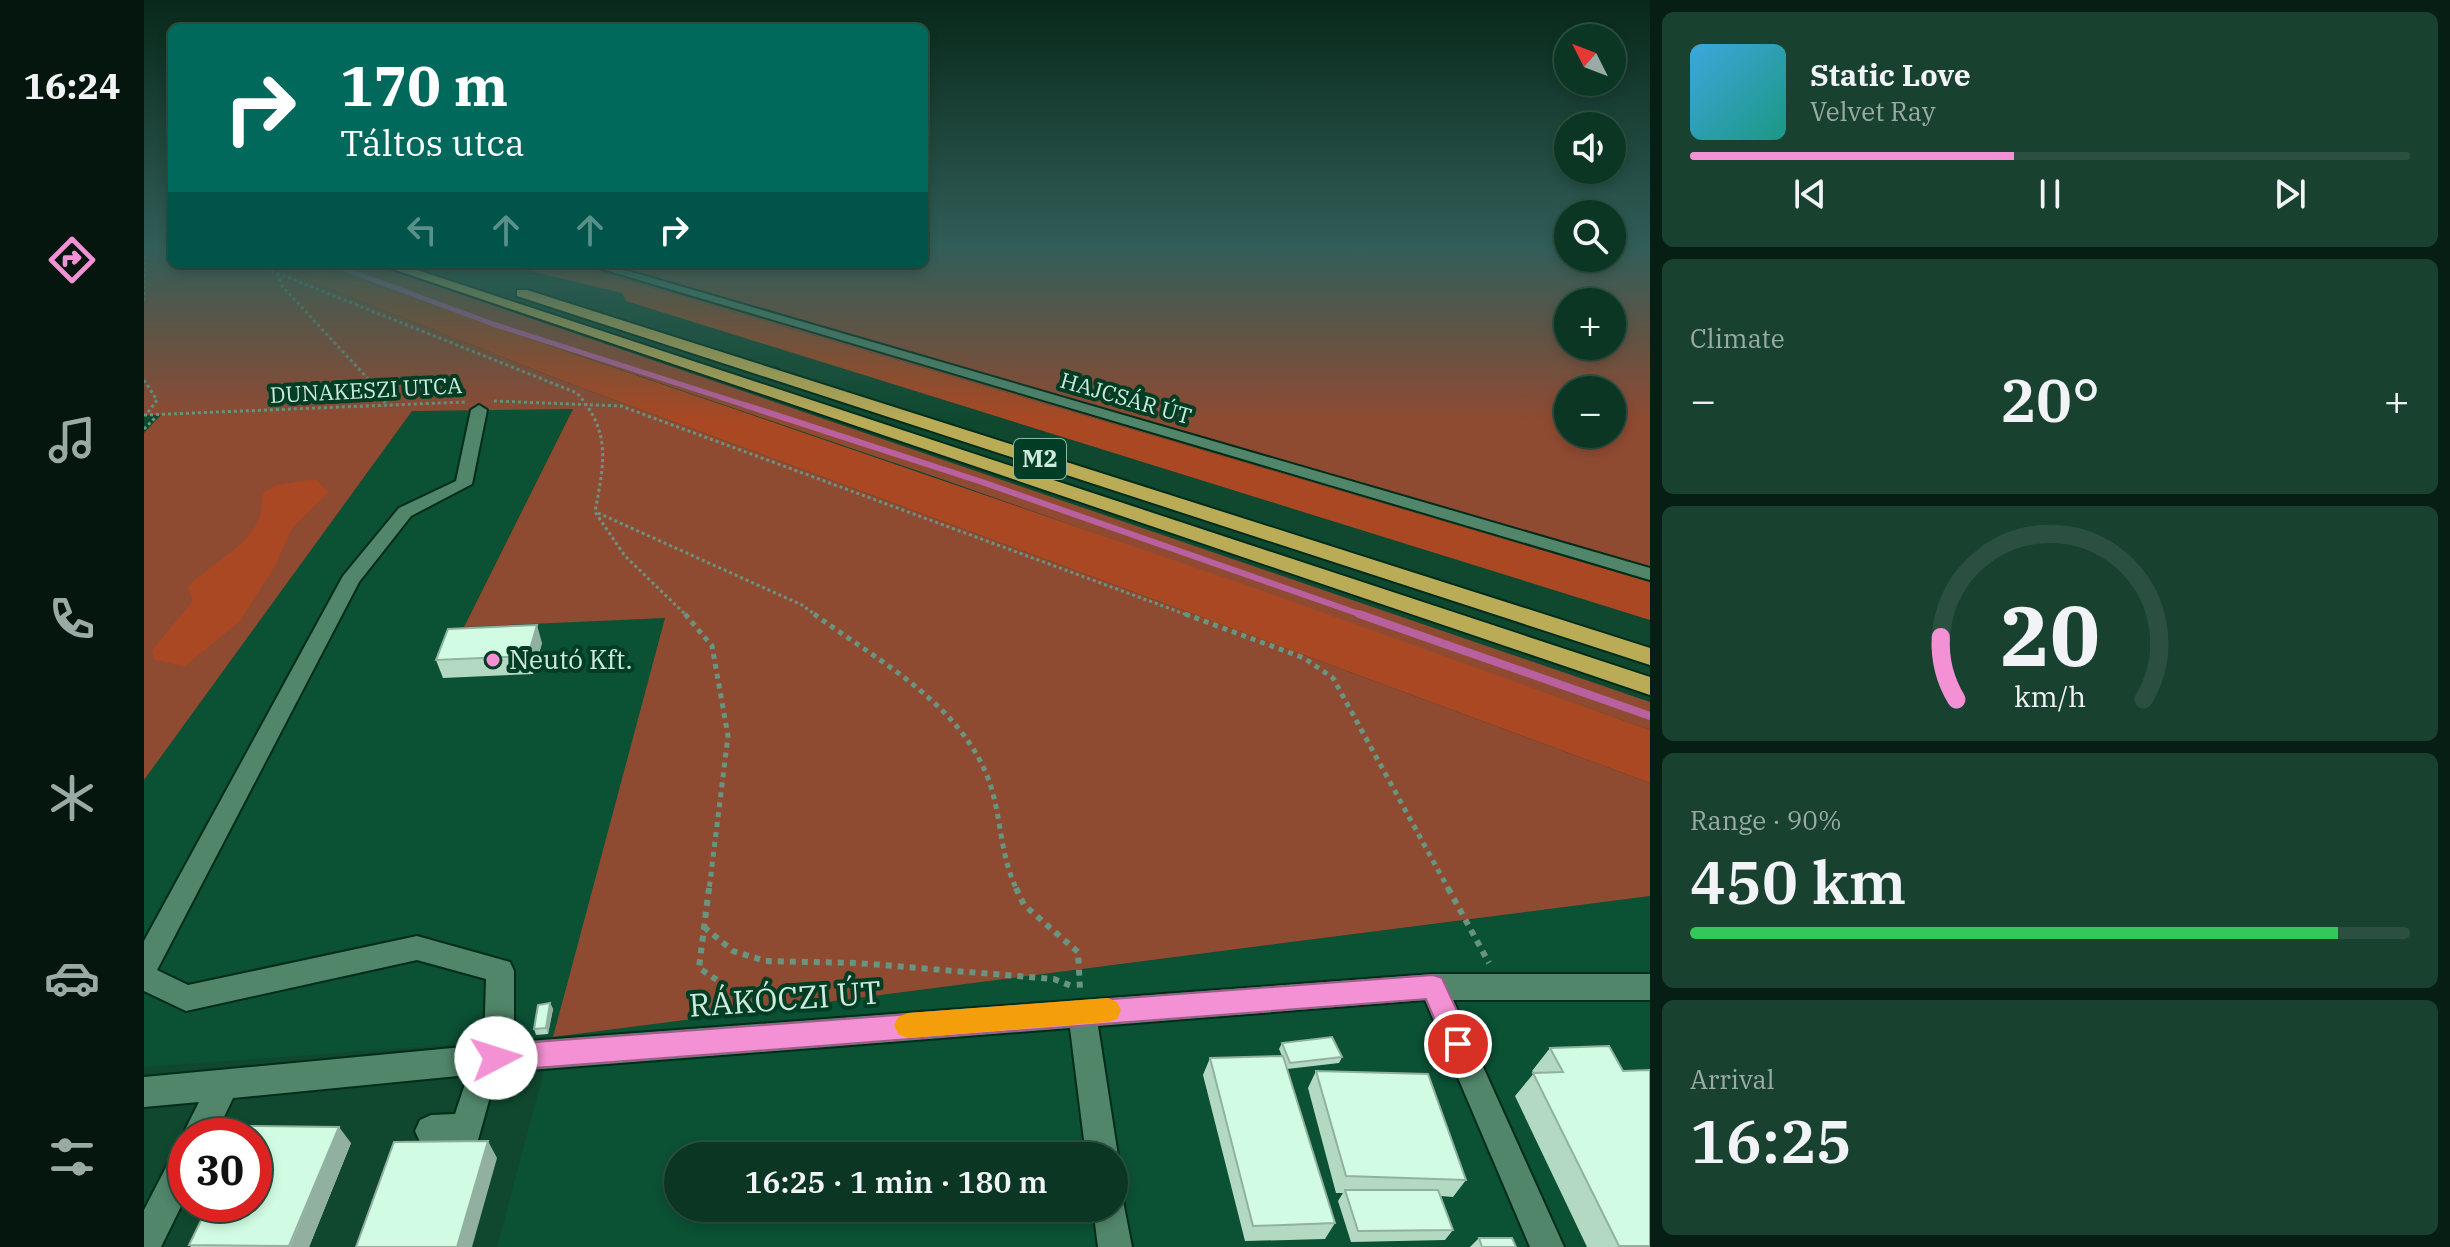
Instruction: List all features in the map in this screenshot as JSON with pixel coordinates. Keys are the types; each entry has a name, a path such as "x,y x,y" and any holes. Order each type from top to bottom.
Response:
{"highway":[{"name":"M2","path":"508,305 1650,686"},
{"name":"M2","path":"557,305 1650,657"}],"street":[{"name":"HAJCSÁR ÚT","path":"727,305 1650,574"},
{"path":"739,323 756,314"},
{"path":"1079,408 1094,396"},
{"path":"144,968 350,580 405,512 464,484 482,404"},
{"path":"144,977 186,998 417,948 500,971 500,1041 496,1058 477,1088 467,1129 431,1131"},
{"path":"1433,987 1547,1247"},
{"name":"RÁKÓCZI ÚT","path":"144,1092 798,1033 1081,1001 1433,987 1650,987"},
{"path":"1081,1001 1100,1142"},
{"path":"207,1118 224,1084"},
{"path":"144,1246 168,1197"},
{"path":"1112,1222 1115,1247"}],"path":[{"path":"300,305 370,381 385,403"},
{"path":"357,305 577,393 601,420 603,462 595,512 625,556 681,609 712,646 728,736 699,968 798,1033"},
{"path":"144,380 157,400 145,415"},
{"name":"DUNAKESZI UTCA","path":"145,415 156,417 385,403 621,406 1304,658 1333,678 1502,987"},
{"path":"144,429 156,417"},
{"path":"595,512 802,605 933,701 969,744 986,772 1007,870 1024,905 1078,952 1081,1001"},
{"path":"704,927 733,951 765,961 857,963 1054,979 1081,1001"}],"shaded area":[{"path":"144,305 371,305 563,381 1650,783 1650,896 553,1037 665,618 464,627 573,409 412,411 144,780 144,433 161,415 144,415"},
{"path":"371,305 433,305 1249,586 1650,730 1650,783 563,381"},
{"path":"431,305 492,305 1650,702 1650,730 939,478"},
{"path":"639,305 711,305 1650,582 1650,620"},
{"path":"711,305 1554,305 1554,360 1626,360 1626,305 1650,305 1650,582"},
{"path":"573,408 464,626 665,618 554,1037 1650,896 1650,1247 497,1247 553,1037 144,1067 144,780 412,411"},
{"path":"315,479 329,492 292,528 275,566 240,621 185,666 155,660 152,650 193,601 188,587 238,546 255,527 264,492 277,485"}],"building":[{"path":"537,625 528,656 436,660 448,629"},
{"path":"550,1003 546,1028 534,1029 538,1005"},
{"path":"1332,1037 1342,1057 1290,1063 1282,1043"},
{"path":"1609,1046 1623,1071 1650,1070 1650,1246 1619,1246 1533,1073 1563,1072 1550,1048"},
{"path":"1283,1056 1335,1223 1253,1226 1210,1058"},
{"path":"1316,1071 1428,1074 1466,1180 1346,1176"},
{"path":"272,1126 339,1127 289,1246 189,1245 200,1222 272,1222"},
{"path":"488,1141 457,1247 356,1247 394,1142"},
{"path":"1345,1190 1438,1190 1453,1230 1358,1231"},
{"path":"1479,1238 1512,1238 1516,1247 1482,1247"}],"waterway":[{"path":"442,305 751,407"},
{"path":"745,405 982,482 1365,616"},
{"path":"1359,614 1650,716"}],"slow traffic":[{"path":"908,1025 1108,1010"}],"place":[{"name":"Neutó Kft.","path":"493,660"}],"route":[{"path":"496,1058 1433,987 1458,1044"}]}
